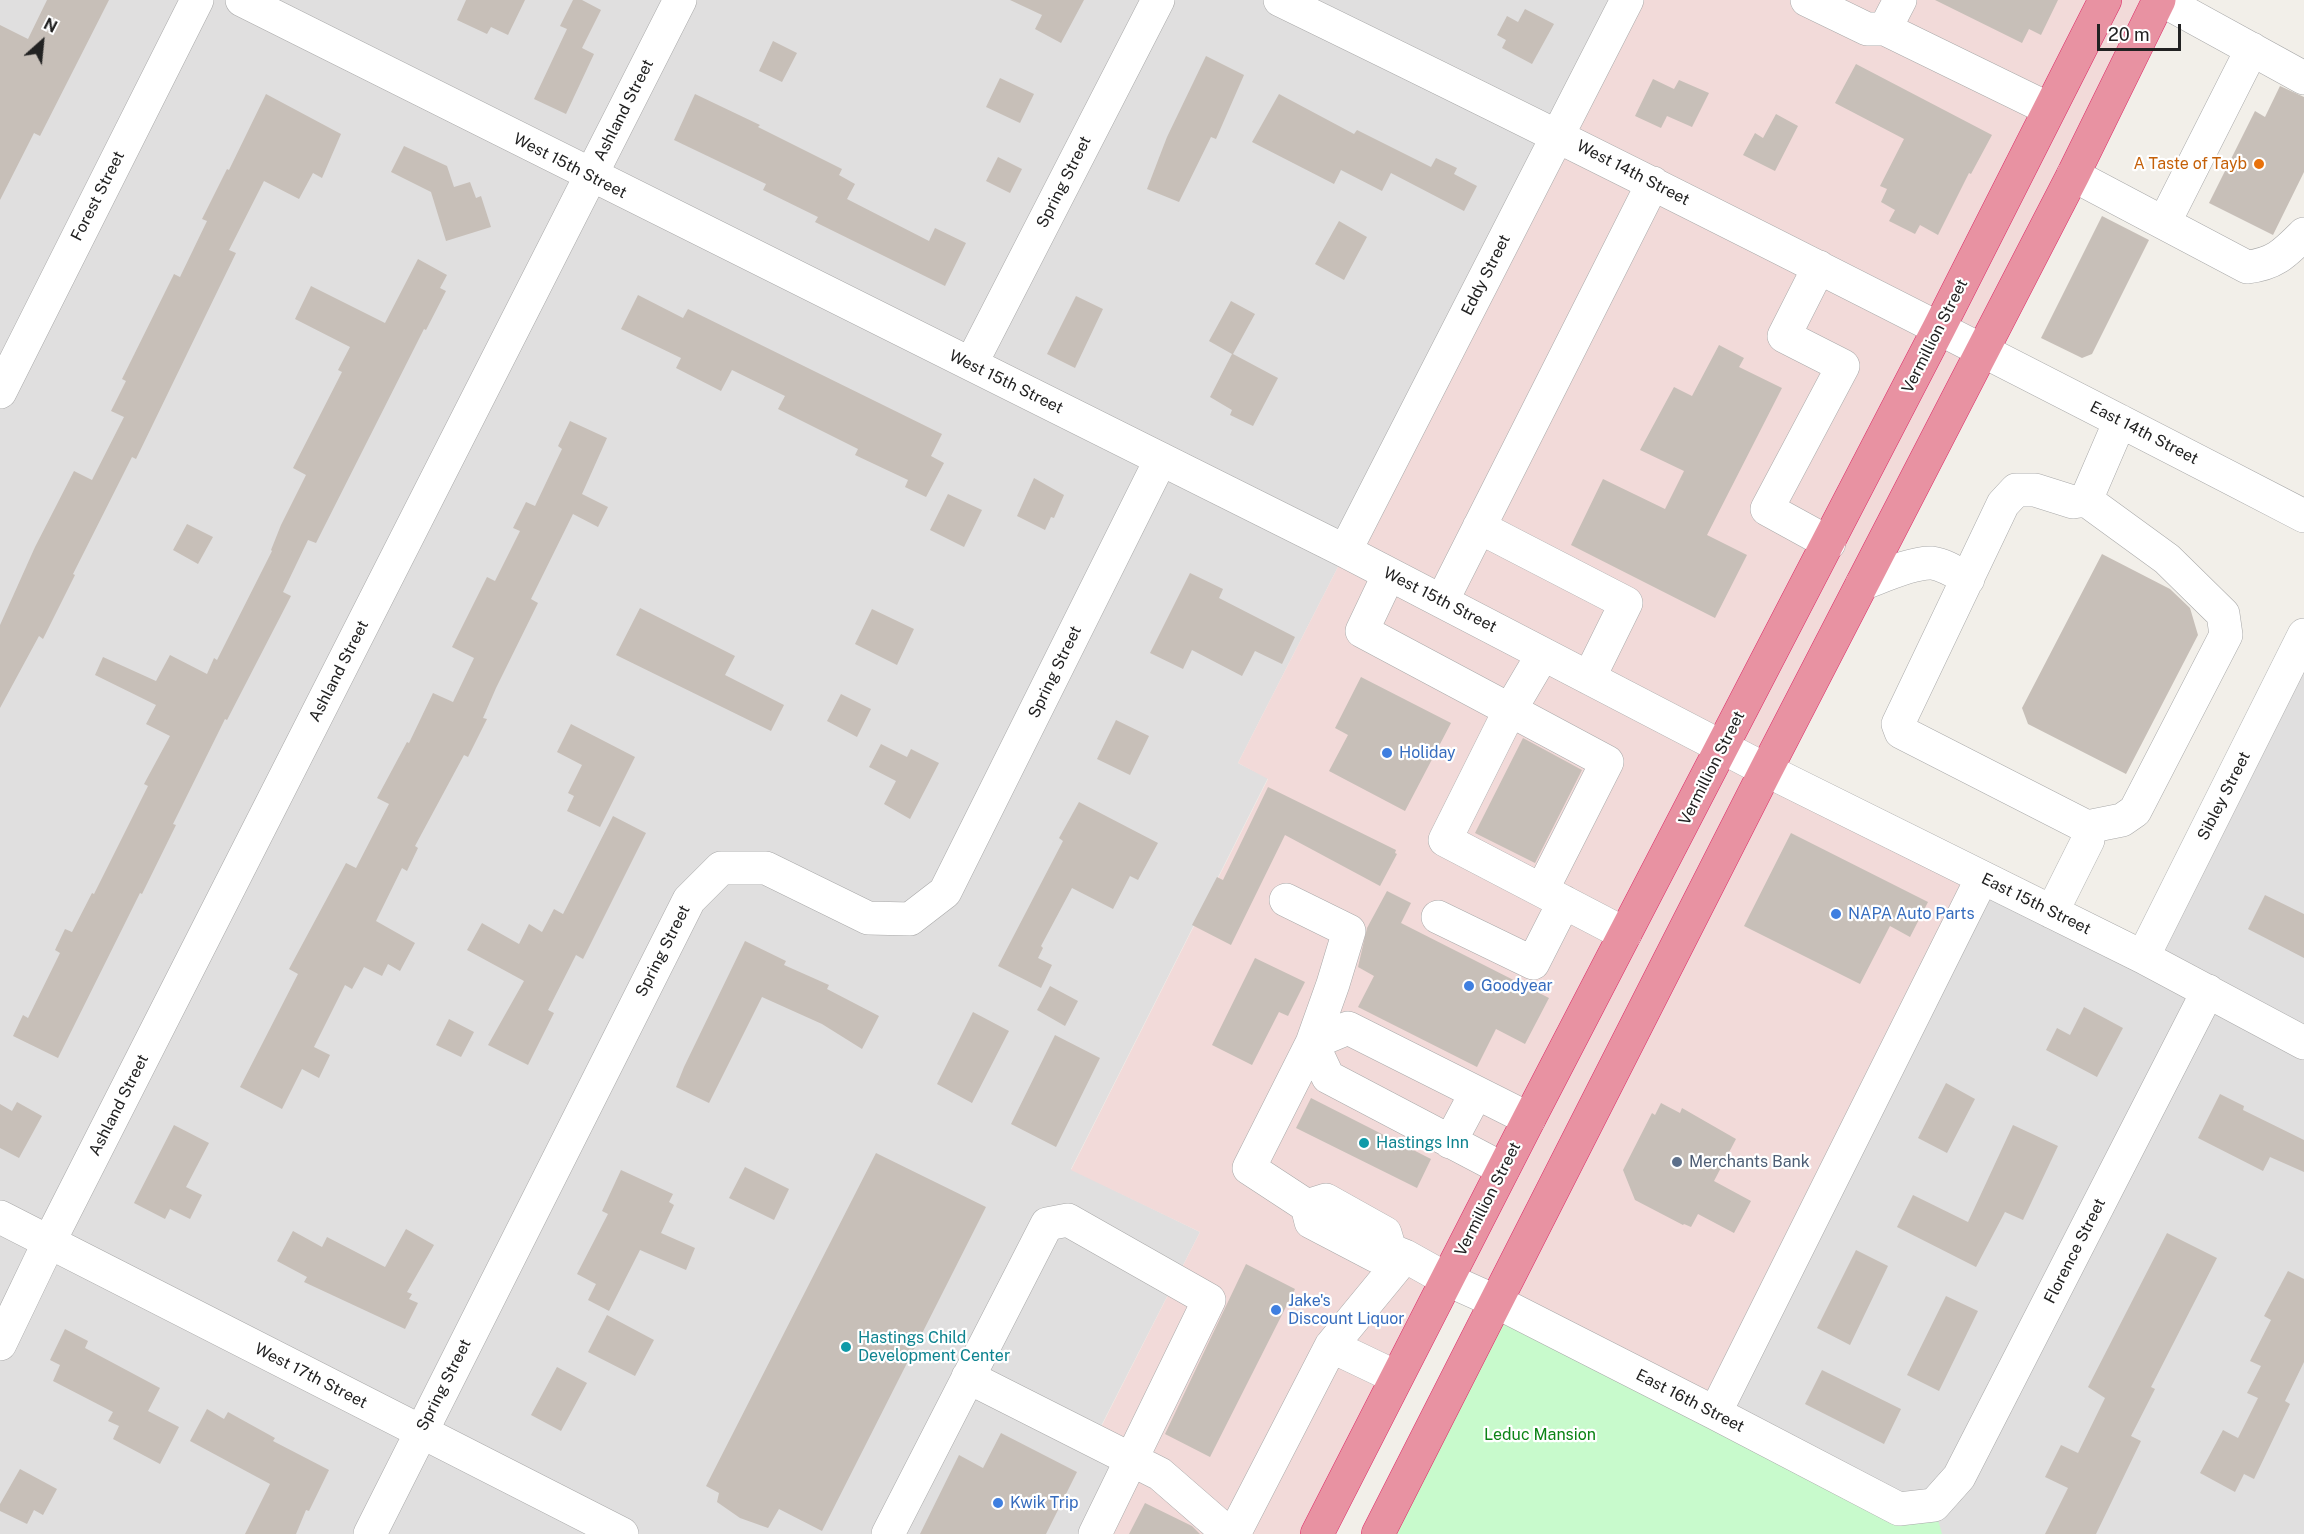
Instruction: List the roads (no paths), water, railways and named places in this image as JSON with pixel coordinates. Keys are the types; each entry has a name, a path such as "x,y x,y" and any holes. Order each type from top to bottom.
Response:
{"highway":[{"name":"Vermillion Street","path":"1317,1534 1528,1119 1723,748 1939,328 2105,0"},
{"path":"1378,1534 1766,770 2073,175 2153,2"}],"street":[{"name":"Forest Street","path":"0,392 197,0"},
{"name":"West 15th Street","path":"242,0 1345,550 1766,770"},
{"name":"Ashland Street","path":"0,1344 49,1242 680,0"},
{"name":"Spring Street","path":"971,364 1158,0"},
{"name":"West 14th Street","path":"1280,0 1558,135 1983,350"},
{"name":"Eddy Street","path":"1345,550 1627,0"},
{"path":"1807,0 1867,29 1885,29 2049,109"},
{"path":"1885,29 1900,0"},
{"path":"2153,2 2252,49 2304,78"},
{"path":"2164,222 2252,49"},
{"path":"2073,175 2247,267 2262,266 2281,257 2304,234"},
{"path":"1442,601 1653,183"},
{"path":"1819,267 1784,336 1843,366 1767,509 1828,543"},
{"name":"East 14th Street","path":"1983,350 2304,516"},
{"path":"2086,500 2120,421"},
{"name":"Spring Street","path":"370,1534 689,900 721,868 766,868 868,918 910,919 945,892 1161,459"},
{"path":"2016,490 2035,490 2073,502 2086,500 2167,559 2223,614 2226,635 2135,811 2122,820 2086,827 1901,732 1898,724 2003,504 2016,490"},
{"path":"1479,527 1626,603 1589,678"},
{"path":"1862,584 1913,566 1931,563 1949,568 1968,579"},
{"path":"1389,574 1362,632 1607,762 1553,896 1533,963 1438,917"},
{"name":"Sibley Street","path":"2143,957 2304,635"},
{"path":"1543,654 1510,710 1445,840 1625,934"},
{"name":"East 15th Street","path":"1766,770 2143,957 2304,1042"},
{"path":"2052,912 2088,840 2086,827"},
{"path":"1715,1413 1983,878"},
{"path":"1286,900 1349,931 1312,1043 1249,1168 1307,1206 1311,1222 1376,1256 1397,1253"},
{"name":"Florence Street","path":"1934,1505 1959,1477 2208,991"},
{"path":"1312,1043 1348,1028 1528,1119"},
{"path":"1312,1043 1328,1077 1503,1169"},
{"path":"1450,1142 1476,1092"},
{"name":"West 17th Street","path":"0,1217 622,1534"},
{"path":"888,1534 1047,1224 1068,1220 1209,1300 1095,1534"},
{"path":"1234,1534 1331,1346 1397,1253"},
{"name":"East 16th Street","path":"1397,1253 1715,1413 1899,1509 1934,1505"},
{"path":"1331,1346 1396,1377"},
{"path":"968,1377 1160,1474 1229,1534"}],"place":[{"name":"A Taste of Tayb","path":"2259,164"},
{"name":"Holiday","path":"1387,753"},
{"name":"NAPA Auto Parts","path":"1836,914"},
{"name":"Goodyear","path":"1469,986"},
{"name":"Hastings Inn","path":"1364,1143"},
{"name":"Merchants Bank","path":"1677,1162"},
{"name":"Jake's Discount Liquor","path":"1276,1310"},
{"name":"Hastings Child Development Center","path":"846,1347"},
{"name":"Kwik Trip","path":"998,1503"}],"park label":[{"name":"Leduc Mansion","path":"1540,1435"}]}
